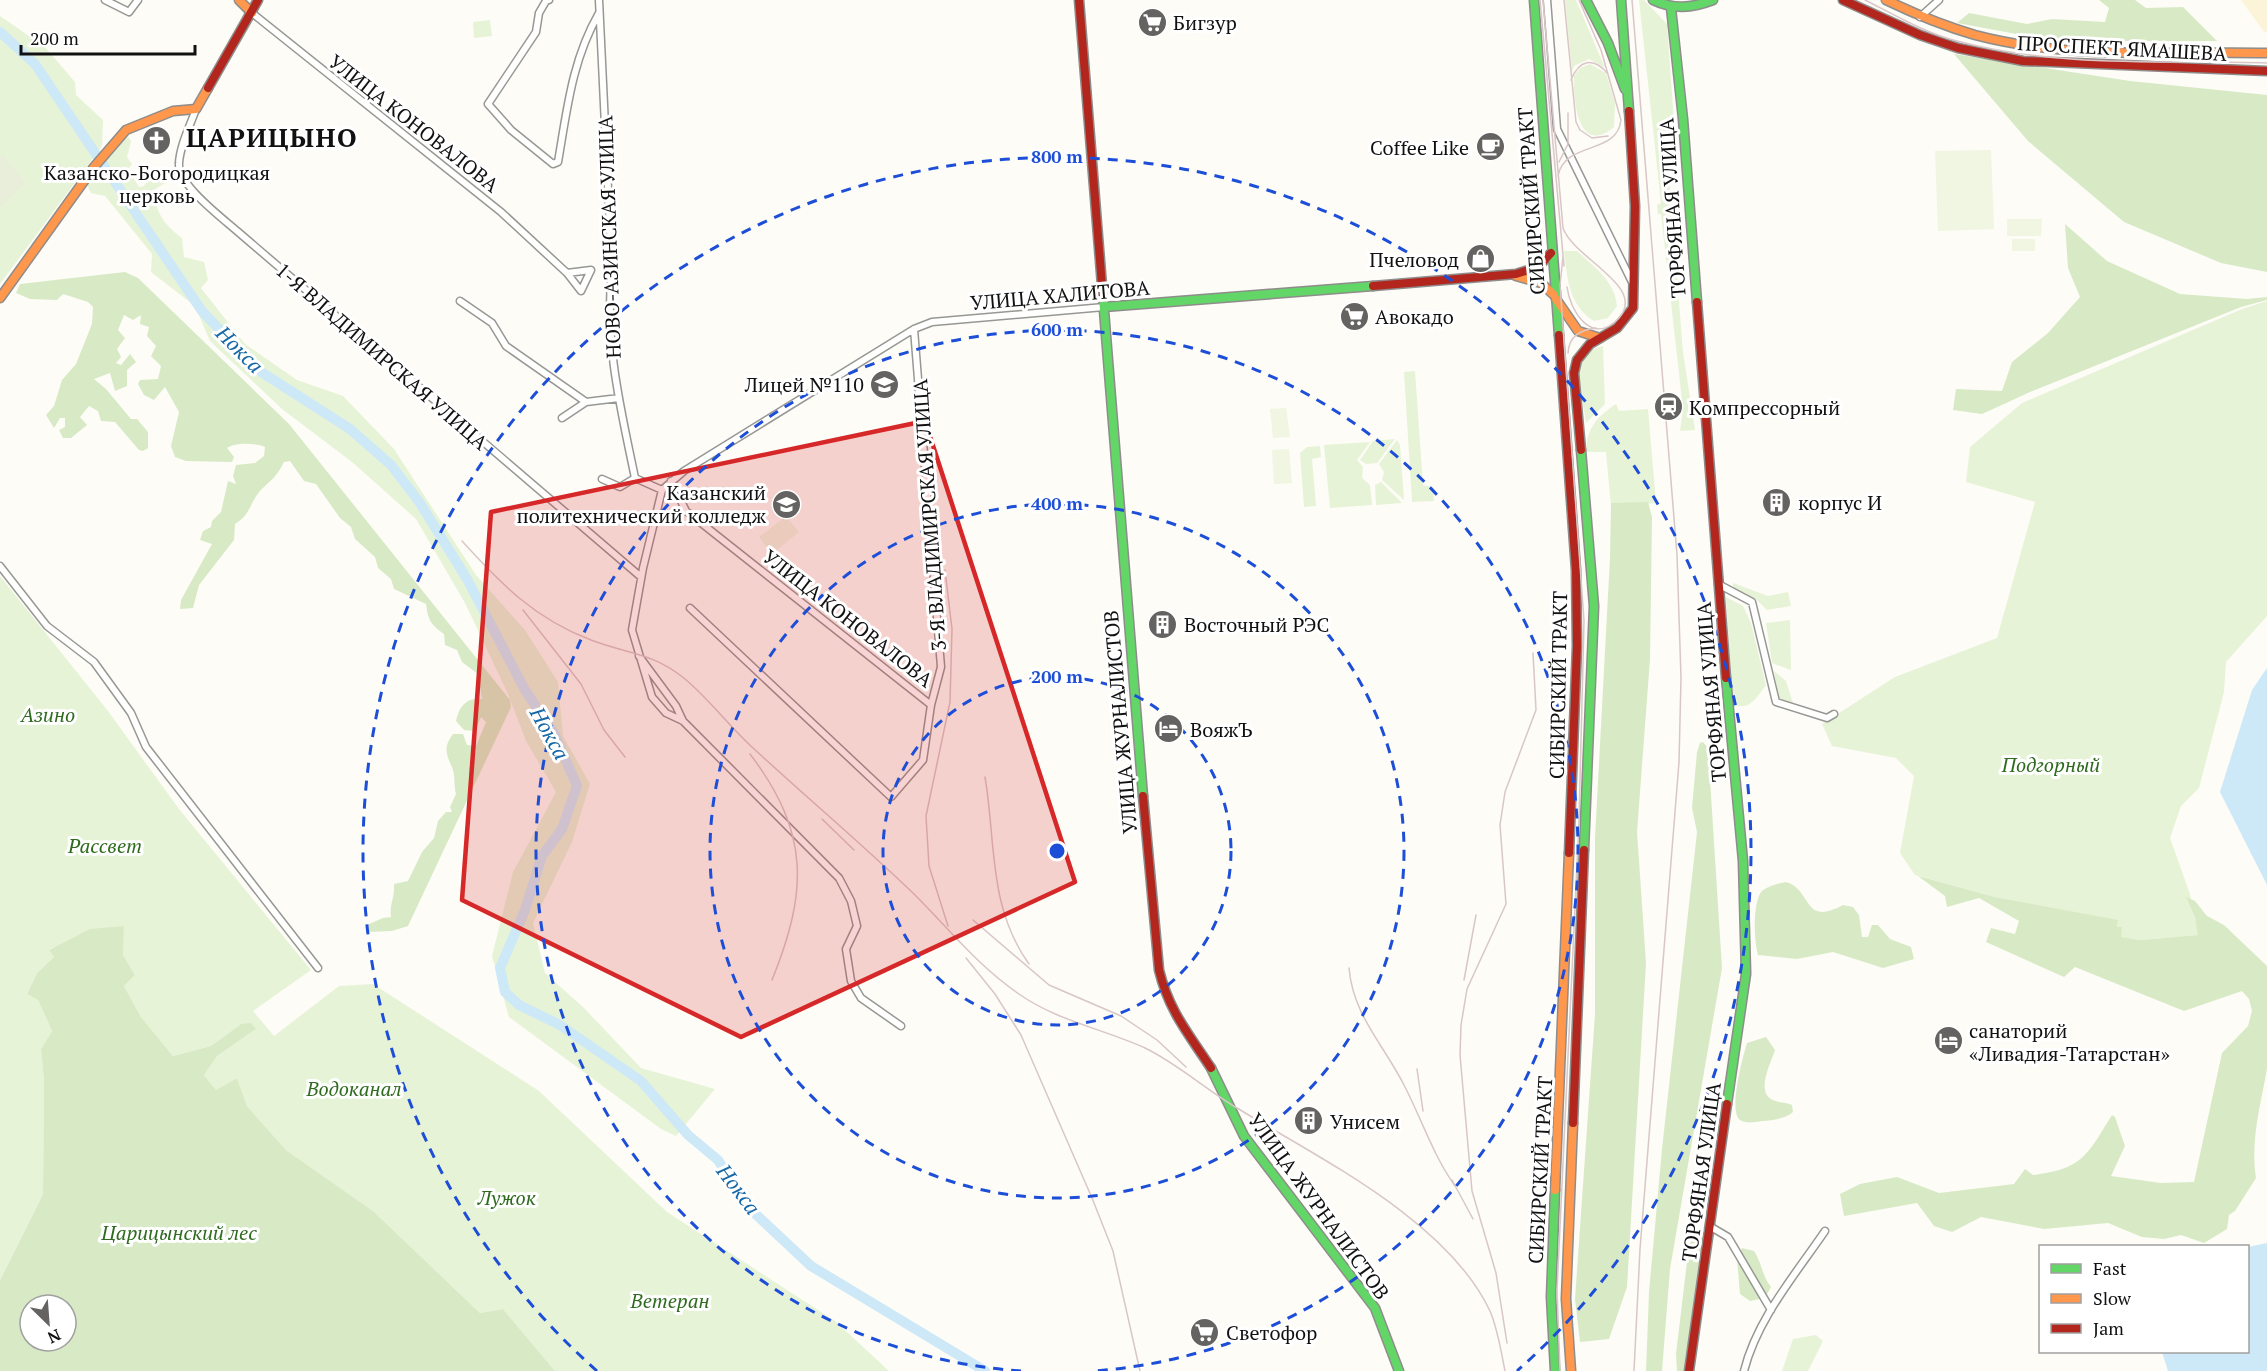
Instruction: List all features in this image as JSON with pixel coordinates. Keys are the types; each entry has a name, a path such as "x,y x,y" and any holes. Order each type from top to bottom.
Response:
{"street":[{"path":"105,0 129,12 138,0"},
{"name":"УЛИЦА КОНОВАЛОВА","path":"239,0 252,13 501,212 567,273"},
{"path":"0,298 111,144 126,129 147,119 173,111 196,109 258,0"},
{"path":"549,0 546,0 539,13 537,32 488,104 511,130 553,164 558,162 573,72 584,40 600,12"},
{"name":"НОВО-АЗИНСКАЯ УЛИЦА","path":"598,0 612,272 608,307 619,398 634,478"},
{"name":"УЛИЦА ЖУРНАЛИСТОВ","path":"1079,0 1145,824 1158,963 1165,995 1174,1015 1210,1067 1244,1136 1375,1308 1400,1371"},
{"name":"СИБИРСКИЙ ТРАКТ","path":"1534,0 1554,296 1576,570 1577,671 1551,1297 1555,1371"},
{"name":"СИБИРСКИЙ ТРАКТ","path":"1547,0 1557,129 1634,285"},
{"path":"1586,0 1616,62 1629,105"},
{"name":"СИБИРСКИЙ ТРАКТ","path":"1571,1371 1567,1344 1566,1299 1594,606 1574,374 1578,354 1584,347 1616,331 1628,318 1633,308 1635,206 1621,0"},
{"path":"1653,0 1671,8 1696,6 1713,0"},
{"name":"ПРОСПЕКТ ЯМАШЕВА","path":"1843,0 1920,35 1987,55 2058,64 2267,71"},
{"name":"ПРОСПЕКТ ЯМАШЕВА","path":"1886,0 1920,18 1989,39 2061,50 2267,53"},
{"path":"1920,18 1939,0"},
{"name":"ТОРФЯНАЯ УЛИЦА","path":"1671,8 1683,119 1718,584 1743,861 1746,974 1689,1371"},
{"name":"1-Я ВЛАДИМИРСКАЯ УЛИЦА","path":"196,109 178,161 179,174 188,186 246,239 641,577"},
{"path":"1509,275 1541,266 1551,253"},
{"path":"1509,275 1534,280 1554,296 1566,319 1578,333 1588,337 1602,338"},
{"name":"УЛИЦА ХАЛИТОВА","path":"662,490 684,471 914,328 932,322 1509,275"},
{"path":"460,301 492,323 506,346 586,402"},
{"name":"3-Я ВЛАДИМИРСКАЯ УЛИЦА","path":"690,608 891,797 923,760 931,705 941,667 914,328"},
{"path":"562,418 586,402 619,398"},
{"path":"602,479 620,487 634,478 662,490 641,577 632,630 652,698 666,713 683,721"},
{"name":"УЛИЦА КОНОВАЛОВА","path":"671,481 686,511 931,705"},
{"path":"0,566 47,626 94,662 131,713 146,747 318,968"},
{"path":"1718,584 1752,602 1776,702 1827,718 1834,714"},
{"path":"639,656 676,706 683,721 839,878 851,901 857,927 846,949 851,981 861,998 901,1026"},
{"path":"1711,1227 1728,1237 1771,1310"},
{"path":"1744,1371 1749,1353 1771,1310 1825,1231"}],"highlighted area":[{"path":"925,421 1075,882 741,1037 462,900 491,512"}],"green space":[{"path":"1565,0 1576,0 1605,68 1589,59 1574,66 1572,72"},
{"path":"1639,0 1644,0 1667,24 1675,137 1666,139 1683,352 1695,430 1680,431 1683,409 1661,214 1658,214 1657,205 1661,203"},
{"path":"2099,0 2135,0 2146,8 2183,7 2217,41 2055,41 1957,23 1969,13 2027,24 2052,19 2105,22 2109,8"},
{"path":"0,16 45,47 75,82 76,95 103,120 102,146 0,284"},
{"path":"490,20 492,36 474,38 473,22"},
{"path":"1954,54 2130,81 2267,95 2267,272 2221,263 2124,222 2028,141"},
{"path":"1590,64 1606,73 1615,103 1614,127 1602,134 1592,135 1585,131 1580,122 1575,99 1574,76 1580,68"},
{"path":"129,137 131,142 127,157 132,164 128,169 139,187 144,186 149,179 160,179 172,168 176,176 154,190 159,212 170,228 182,238 184,257 204,262 208,280 201,288 245,344 297,380 343,396 394,449 476,575 525,630 558,682 563,736 590,784 572,842 533,923 545,973 584,1008 641,1068 715,1089 676,1136 661,1129 509,1017 492,956 513,872 556,792 526,741 508,694 465,603 416,519 352,462 282,409 210,341 195,306 151,272 152,254 105,196 91,193 87,185 120,141"},
{"path":"1991,150 1994,229 1938,231 1935,151"},
{"path":"3,155 25,182 0,208 0,158"},
{"path":"2007,219 2042,219 2041,236 2007,236"},
{"path":"2065,224 2107,261 2180,294 2247,299 2267,297 2267,300 2241,307 2030,392 1982,414 1953,410 1956,389 2002,391 2012,362 2048,333 2080,297 2068,268"},
{"path":"2012,239 2035,239 2035,251 2012,251"},
{"path":"1564,251 1577,251 1608,282 1617,306 1608,318 1594,321 1579,308 1566,271"},
{"path":"125,272 138,278 289,424 510,700 511,707 408,926 392,931 366,932 367,925 391,917 394,884 408,881 422,852 434,838 438,821 446,812 452,812 450,807 456,794 454,773 447,756 447,748 453,734 463,734 467,745 476,746 486,722 481,717 475,731 464,730 456,721 464,704 472,699 482,699 478,674 462,662 457,650 445,645 444,634 431,622 426,604 394,589 391,579 378,568 375,557 355,539 351,527 340,518 316,484 304,481 290,461 284,462 276,475 256,496 247,513 235,524 234,540 199,585 193,608 180,609 181,600 212,544 200,540 203,531 211,527 212,521 221,512 228,481 236,484 233,476 236,465 255,463 264,456 265,447 246,444 231,446 227,448 234,457 232,462 186,461 175,457 171,446 179,412 165,387 154,400 144,395 138,384 140,380 158,379 161,366 151,356 156,346 147,336 149,327 140,324 141,315 133,320 124,315 118,330 125,338 117,349 121,357 116,363 121,365 130,354 136,362 127,370 127,386 115,391 110,373 94,379 106,389 131,419 137,419 148,432 148,448 143,451 139,450 115,422 101,421 98,411 89,406 80,417 87,425 71,438 63,438 59,430 65,427 65,418 60,418 54,428 46,415 54,406 62,380 76,364 92,324 93,307 88,302 63,294 57,300 30,299 16,293 20,284"},
{"name":"Подгорный","path":"2267,301 2267,616 2226,662 2224,692 2199,788 2181,806 2170,838 2190,894 2199,935 2141,940 2120,937 2122,927 2117,927 2118,921 1995,897 1915,875 1900,853 1914,776 1896,758 1832,746 1822,724 1895,677 1997,638 2035,502 1966,482 1970,447 2022,403 2242,309"},
{"path":"1603,346 1605,404 1586,423 1579,388 1579,367 1583,358 1590,351"},
{"path":"1415,371 1423,485 1433,487 1434,501 1412,502 1404,372"},
{"path":"1616,404 1619,411 1648,409 1656,503 1611,507 1606,452 1587,452 1588,436 1594,424"},
{"path":"1286,408 1290,437 1273,438 1270,409"},
{"path":"1395,439 1377,463 1366,464 1360,460 1373,441"},
{"path":"1397,440 1400,445 1404,500 1382,480 1384,472 1379,464"},
{"path":"1370,442 1357,460 1363,467 1362,478 1370,485 1372,505 1330,508 1324,445"},
{"path":"1320,446 1321,457 1312,459 1316,506 1304,507 1300,453 1307,447"},
{"path":"1289,449 1292,483 1274,484 1272,450"},
{"path":"1381,482 1402,503 1376,505 1375,485"},
{"path":"1648,502 1652,517 1650,659 1637,832 1646,963 1627,1287 1609,1339 1580,1342 1575,1299 1595,1014 1595,838 1611,503"},
{"path":"786,516 799,532 772,554 759,537"},
{"path":"0,576 108,711 179,809 311,970 253,1011 274,1036 339,986 373,984 539,1091 667,1212 835,1321 889,1371 555,1371 503,1309 480,1313 373,1211 286,1150 247,1106 237,1078 216,1090 204,1075 217,1056 256,1029 241,1024 211,1046 173,1056 141,1017 124,986 135,975 123,955 124,926 49,949 54,957 37,973 27,994 38,1000 52,1031 41,1049 44,1081 43,1194 0,1280"},
{"path":"1733,583 1768,596 1788,592 1791,606 1767,610 1756,599 1733,589"},
{"path":"1726,597 1743,606 1751,623 1766,685 1752,702 1744,706 1733,705"},
{"path":"1790,620 1791,670 1772,663 1766,623"},
{"path":"1774,671 1786,681 1793,703 1779,699"},
{"path":"1703,742 1708,748 1722,968 1670,1269 1662,1371 1646,1371 1649,1292 1662,1149 1697,832 1692,808 1697,752 1700,743"},
{"path":"1918,876 1995,897 2118,920 2117,927 2122,927 2121,937 2141,940 2198,935 2195,917 2186,897 2195,901 2207,916 2224,925 2267,966 2267,1068 2255,1136 2256,1178 2235,1211 2229,1215 2227,1229 2204,1243 2181,1235 2164,1239 2142,1237 2108,1223 2044,1229 1981,1217 1952,1232 1934,1226 1917,1203 1844,1216 1840,1194 1860,1184 1897,1177 1939,1193 2014,1184 2025,1169 2033,1175 2063,1169 2082,1158 2112,1115 2115,1117 2125,1146 2111,1176 2161,1183 2194,1182 2222,1053 2248,1026 2252,1011 2249,999 2242,991 2184,1011 2075,967 2064,977 1986,942 1991,928 2015,934 2019,921 1979,898 1947,907 1945,896"},
{"path":"1786,882 1801,892 1814,910 1830,911 1843,905 1853,907 1859,915 1862,937 1868,937 1872,925 1878,925 1890,939 1911,947 1914,959 1883,968 1833,952 1797,959 1758,955 1755,921 1759,895 1768,887"},
{"name":"Царицынский лес","path":"124,926 123,955 135,975 124,986 141,1017 173,1056 211,1046 241,1024 251,1023 256,1029 217,1056 204,1075 216,1090 237,1078 247,1106 286,1150 373,1211 480,1313 503,1309 555,1371 0,1371 0,1280 43,1194 44,1081 41,1049 52,1031 38,1000 27,994 37,973 54,957 49,950 90,929"},
{"path":"1766,1037 1775,1050 1766,1077 1765,1091 1773,1100 1792,1105 1793,1112 1779,1119 1745,1122 1740,1120 1735,1106 1743,1059 1747,1043"},
{"path":"1704,1233 1704,1243 1684,1371 1677,1371 1676,1354 1689,1245 1695,1234"},
{"path":"1742,1248 1754,1251 1757,1256 1771,1287 1765,1298 1750,1301 1740,1294 1737,1258"},
{"path":"1816,1335 1823,1341 1808,1371 1782,1371 1793,1339"}],"sand":[{"path":"2241,0 2267,0 2267,32 2264,32"}],"water":[{"path":"2267,668 2267,885 2220,792 2252,690"},
{"path":"2267,1243 2267,1371 2168,1371 2162,1353 2249,1353 2249,1247"}],"waterway":[{"name":"Нокса","path":"0,32 35,64 202,311 258,370 350,429 391,465 420,503 467,579 525,690 554,733 577,786 562,829 542,856 525,910 500,968 505,992 519,1005 560,1025 641,1081 688,1135 718,1160 748,1207 811,1266 985,1371"}],"tram line":[{"path":"1540,0 1564,266"},
{"path":"1543,0 1563,228 1580,251 1616,284 1624,295 1625,306 1619,318 1609,326 1600,329 1591,327 1578,315 1567,287"},
{"path":"1564,0 1576,122 1580,130 1592,138 1608,136"},
{"path":"1558,176 1570,157 1610,139 1617,131 1621,120 1601,50 1579,0"},
{"path":"1865,0 1933,33 1995,50 2111,61 2267,63"},
{"path":"1571,80 1578,68 1587,63 1597,65 1608,74"},
{"path":"1559,162 1568,144 1568,113"},
{"path":"1560,1371 1557,1290 1579,822 1584,621 1560,285 1563,257"},
{"path":"1568,353 1576,335 1596,328"}],"railway":[{"path":"1632,0 1677,555 1681,678 1679,762 1640,1249 1634,1371"},
{"path":"462,541 505,586 553,622 604,645 650,658 685,679 752,747 915,895 977,960 1019,994 1049,1011 1157,1054 1225,1101 1378,1194 1413,1220 1444,1248 1470,1278 1493,1318 1505,1371"},
{"path":"945,570 952,629 950,702 926,816 929,866 948,926"},
{"path":"523,610 581,684 604,730 625,757"},
{"path":"1507,1343 1496,1273 1472,1191 1460,1055 1461,1025 1467,989 1506,904 1500,825 1505,792 1536,710 1533,653"},
{"path":"750,754 770,783 784,810 793,837 797,863 797,890 792,918 772,980"},
{"path":"985,777 1000,897 1006,920 1029,964"},
{"path":"822,819 854,850"},
{"path":"1464,980 1476,915"},
{"path":"973,920 1049,985 1121,1016 1157,1040 1186,1067"},
{"path":"966,958 995,994 1021,1035 1092,1198 1113,1251 1140,1371"},
{"path":"1349,968 1352,985 1363,1016 1397,1072 1434,1150 1455,1186"},
{"path":"1417,1069 1423,1111"},
{"path":"1452,1180 1473,1219"}],"traffic: fast":[{"path":"1534,0 1559,335"},
{"path":"1586,0 1608,43 1625,89"},
{"path":"1621,0 1629,111"},
{"path":"1653,0 1676,7 1698,5 1713,0"},
{"path":"1671,8 1683,119 1697,302"},
{"path":"1104,307 1373,286"},
{"path":"1103,298 1143,796"},
{"path":"1581,450 1594,606 1584,850"},
{"path":"1726,678 1743,861 1746,974 1727,1104"},
{"path":"1211,1068 1244,1136 1375,1308 1399,1371"},
{"path":"1555,1190 1551,1297 1555,1371"}],"traffic: slow":[{"path":"239,0 252,13"},
{"path":"1886,0 1952,28 2011,43 2120,53 2267,53"},
{"path":"0,298 94,167 126,130 173,111 196,109 208,88"},
{"path":"1516,276 1541,283 1554,295"},
{"path":"1556,299 1578,331 1600,338"},
{"path":"1555,1190 1569,853"},
{"path":"1571,1371 1566,1299 1573,1123"}],"traffic: jam":[{"path":"208,88 258,0"},
{"path":"1079,0 1103,298"},
{"path":"1843,0 1920,35 1958,48 2023,61 2267,71"},
{"path":"1581,450 1574,373 1577,360 1590,344 1617,328 1633,308 1635,206 1629,111"},
{"path":"1373,286 1516,274 1538,267 1551,253"},
{"path":"1697,302 1726,678"},
{"path":"1559,335 1576,570 1577,646 1569,853"},
{"path":"1143,796 1159,970 1174,1010 1211,1068"},
{"path":"1573,1123 1584,850"},
{"path":"1689,1371 1727,1104"}],"place":[{"name":"Бигзур","path":"1152,22"},
{"name":"Казанско-Богородицкая церковь","path":"157,141"},
{"name":"Coffee Like","path":"1490,147"},
{"name":"Пчеловод","path":"1480,259"},
{"name":"Авокадо","path":"1354,316"},
{"name":"Лицей №110","path":"885,384"},
{"name":"Компрессорный","path":"1668,407"},
{"name":"корпус И","path":"1777,502"},
{"name":"Казанский политехнический колледж","path":"787,504"},
{"name":"Восточный РЭС","path":"1163,624"},
{"name":"ВояжЪ","path":"1169,729"},
{"name":"санаторий «Ливадия-Татарстан»","path":"1948,1041"},
{"name":"Унисем","path":"1309,1121"},
{"name":"Светофор","path":"1205,1332"}],"district":[{"name":"ЦАРИЦЫНО","path":"272,137"}],"park label":[{"name":"Азино","path":"48,714"},
{"name":"Рассвет","path":"105,845"},
{"name":"Водоканал","path":"354,1088"},
{"name":"Лужок","path":"507,1197"},
{"name":"Ветеран","path":"670,1300"}]}
